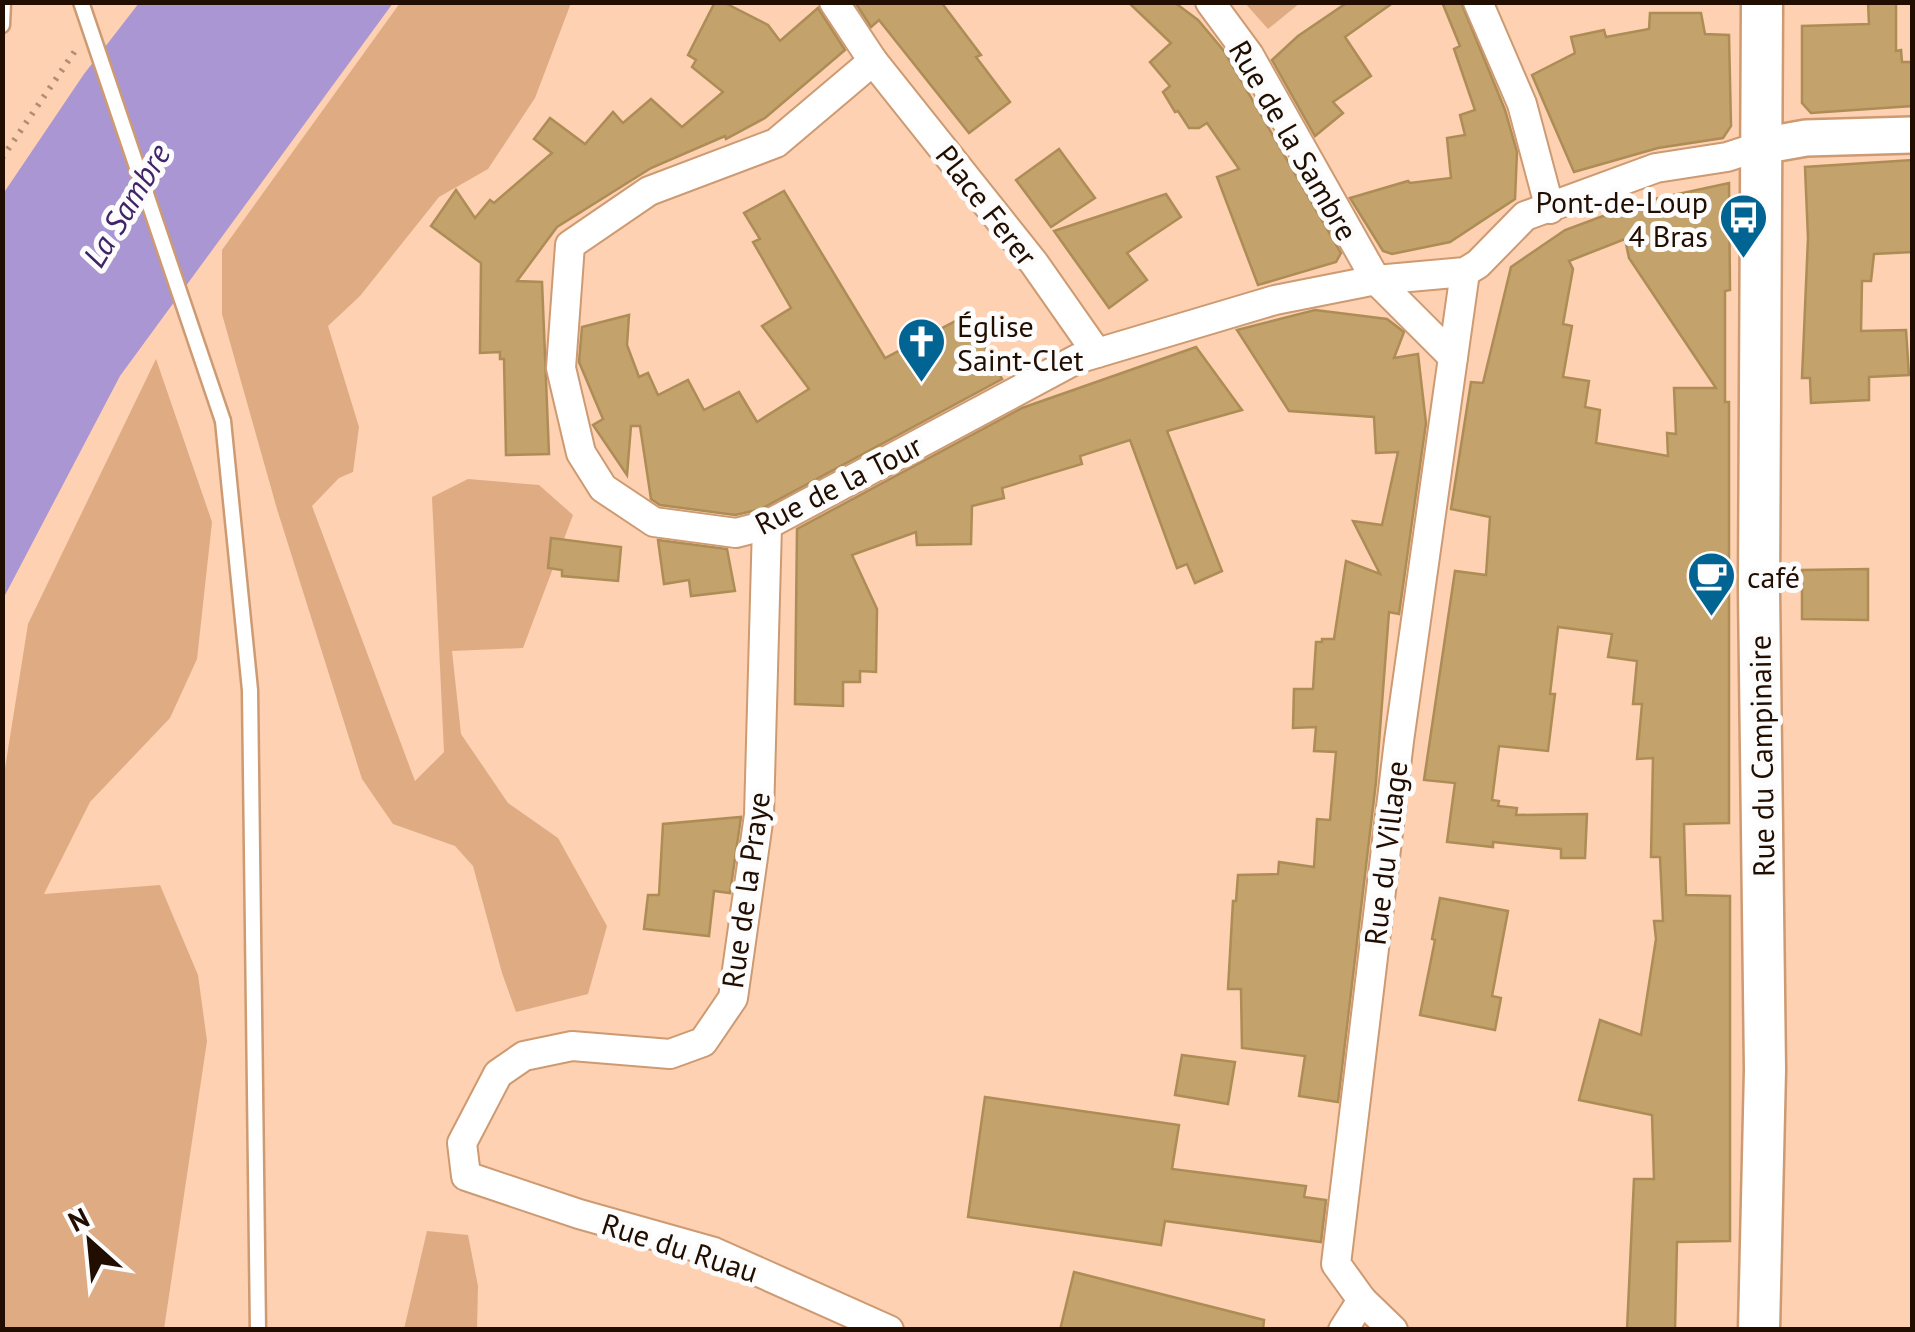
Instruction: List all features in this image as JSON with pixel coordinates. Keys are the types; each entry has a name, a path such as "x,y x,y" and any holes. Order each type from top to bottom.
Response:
{"main road":[{"name":"Rue du Campinaire","path":"1759,1330 1765,1070 1760,590 1762,2"}],"street":[{"path":"834,2 873,61"},
{"name":"Rue de la Sambre","path":"1210,2 1249,56 1376,280 1453,357"},
{"path":"1478,2 1522,104 1550,209"},
{"name":"Place Ferer","path":"873,61 1034,263 1098,352"},
{"name":"Rue de la Tour","path":"873,61 776,143 649,191 570,244 561,368 581,453 603,488 654,522 736,533 767,525 1077,358 1275,300 1376,280 1465,272"},
{"path":"1465,272 1478,264 1525,216 1656,168 1806,138 1912,135"},
{"name":"Rue du Village","path":"1392,1330 1362,1300 1336,1264 1399,740 1465,272"},
{"name":"Rue de la Praye","path":"466,1176 462,1143 498,1074 524,1056 572,1046 670,1054 703,1042 733,998 760,815 767,525"},
{"name":"Rue du Ruau","path":"466,1176 579,1214 714,1252 889,1330"},
{"path":"1343,1330 1362,1300"}],"lane":[{"path":"2,25 3,2"},
{"path":"81,2 223,421 250,690 258,1330"}],"path":[{"path":"2,158 86,35"}],"shaded area":[{"path":"400,3 571,3 535,98 488,169 439,197 360,296 328,326 359,427 353,472 339,478 312,506 415,781 444,752 432,497 468,479 539,485 573,515 523,648 452,651 461,734 508,803 558,838 607,926 588,994 516,1012 473,866 455,846 393,824 362,779 277,509 222,314 222,250"},
{"path":"1245,3 1300,3 1268,29"},
{"path":"156,359 212,522 197,659 170,718 90,802 44,894 160,885 198,975 207,1041 164,1329 3,1329 2,787 28,624"},
{"path":"427,1231 468,1235 478,1286 477,1329 404,1329"}],"water":[{"name":"La Sambre","path":"139,3 393,3 120,376 3,599 3,194 84,74"}],"building":[{"path":"715,2 723,2 768,25 780,41 818,8 845,50 765,118 726,139 725,136 651,168 557,227 517,281 542,282 549,454 506,455 504,359 500,359 500,352 480,353 481,263 431,226 456,190 475,218 490,200 494,203 552,153 534,139 550,118 585,144 613,112 623,123 651,99 682,127 723,92 692,67 696,60 688,55"},
{"path":"855,2 941,2 1010,102 969,133 879,20 871,27"},
{"path":"1128,2 1174,2 1198,20 1224,51 1341,253 1336,262 1258,285 1217,177 1239,169 1207,123 1189,128 1175,112 1163,92 1170,86 1150,62 1171,43"},
{"path":"1348,2 1394,2 1345,37 1371,76 1333,102 1343,113 1315,136 1272,60 1298,36"},
{"path":"1442,2 1461,2 1505,110 1517,152 1515,199 1450,242 1392,254 1383,251 1350,198 1408,181 1451,178 1447,138 1465,135 1460,115 1475,110 1454,49 1460,46"},
{"path":"1868,2 1896,2 1896,51 1901,50 1902,62 1912,62 1912,106 1811,113 1802,103 1802,26 1869,24"},
{"path":"1650,13 1701,13 1705,34 1729,35 1731,126 1723,138 1658,148 1574,172 1532,75 1575,53 1571,37 1604,30 1606,37 1649,29"},
{"path":"1059,149 1095,198 1051,227 1016,180"},
{"path":"1912,160 1912,252 1874,254 1871,281 1862,281 1861,331 1906,330 1909,375 1869,377 1869,400 1811,403 1810,378 1802,378 1808,238 1805,167"},
{"path":"1729,183 1725,402 1729,402 1729,823 1684,824 1686,895 1730,896 1730,1241 1677,1242 1675,1330 1627,1330 1634,1179 1654,1179 1652,1115 1579,1100 1600,1020 1641,1035 1656,939 1654,921 1663,921 1660,857 1651,857 1653,758 1637,759 1642,704 1633,704 1637,661 1608,657 1612,634 1558,627 1548,751 1499,746 1492,800 1499,801 1498,806 1517,808 1516,815 1587,814 1585,858 1561,858 1561,849 1447,842 1455,783 1424,780 1455,571 1486,575 1490,517 1451,509 1471,382 1483,383 1511,267 1565,230 1641,202","holes":["1625,239 1629,258 1716,388 1674,388 1676,434 1667,433 1668,456 1596,443 1600,410 1585,407 1589,381 1563,377 1572,326 1563,324 1573,269 1569,261"]},
{"path":"784,191 885,358 967,315 1002,379 761,509 735,515 660,505 651,499 640,426 631,426 627,475 593,425 603,419 579,362 582,327 629,315 627,345 639,377 648,373 658,395 688,380 704,410 739,392 757,422 809,389 762,326 791,308 753,242 760,239 744,213"},
{"path":"1166,194 1181,217 1127,253 1147,280 1109,308 1054,231"},
{"path":"1315,310 1387,319 1404,332 1394,358 1418,354 1426,423 1399,614 1389,612 1376,782 1338,1102 1299,1096 1305,1056 1242,1048 1241,989 1228,989 1238,875 1278,874 1279,862 1314,867 1317,819 1330,820 1336,752 1314,751 1316,727 1293,728 1294,689 1313,689 1316,642 1334,639 1346,561 1380,574 1353,521 1382,525 1398,452 1376,453 1374,417 1289,411 1237,330"},
{"path":"1196,347 1242,410 1167,431 1222,571 1195,583 1187,564 1177,568 1130,440 1080,456 1082,464 1002,488 1004,498 972,506 971,544 917,545 916,532 852,555 877,609 876,672 860,671 860,682 843,682 843,706 795,704 797,529 1022,408"},
{"path":"551,538 621,547 618,581 562,576 562,570 548,568"},
{"path":"658,540 727,549 735,591 691,596 689,580 664,584"},
{"path":"1868,569 1868,620 1802,619 1802,570"},
{"path":"741,817 730,893 714,891 709,936 644,929 648,895 659,895 663,824"},
{"path":"1440,898 1508,911 1492,996 1501,998 1495,1030 1420,1015"},
{"path":"1182,1055 1235,1062 1228,1104 1175,1095"},
{"path":"985,1097 1179,1125 1172,1169 1306,1186 1304,1197 1326,1200 1321,1242 1165,1221 1161,1245 968,1217"},
{"path":"1074,1272 1264,1320 1263,1330 1060,1330"}],"place":[{"name":"Pont-de-Loup 4 Bras","path":"1743,260"},
{"name":"Église Saint-Clet","path":"922,384"},
{"name":"café","path":"1712,618"}]}
